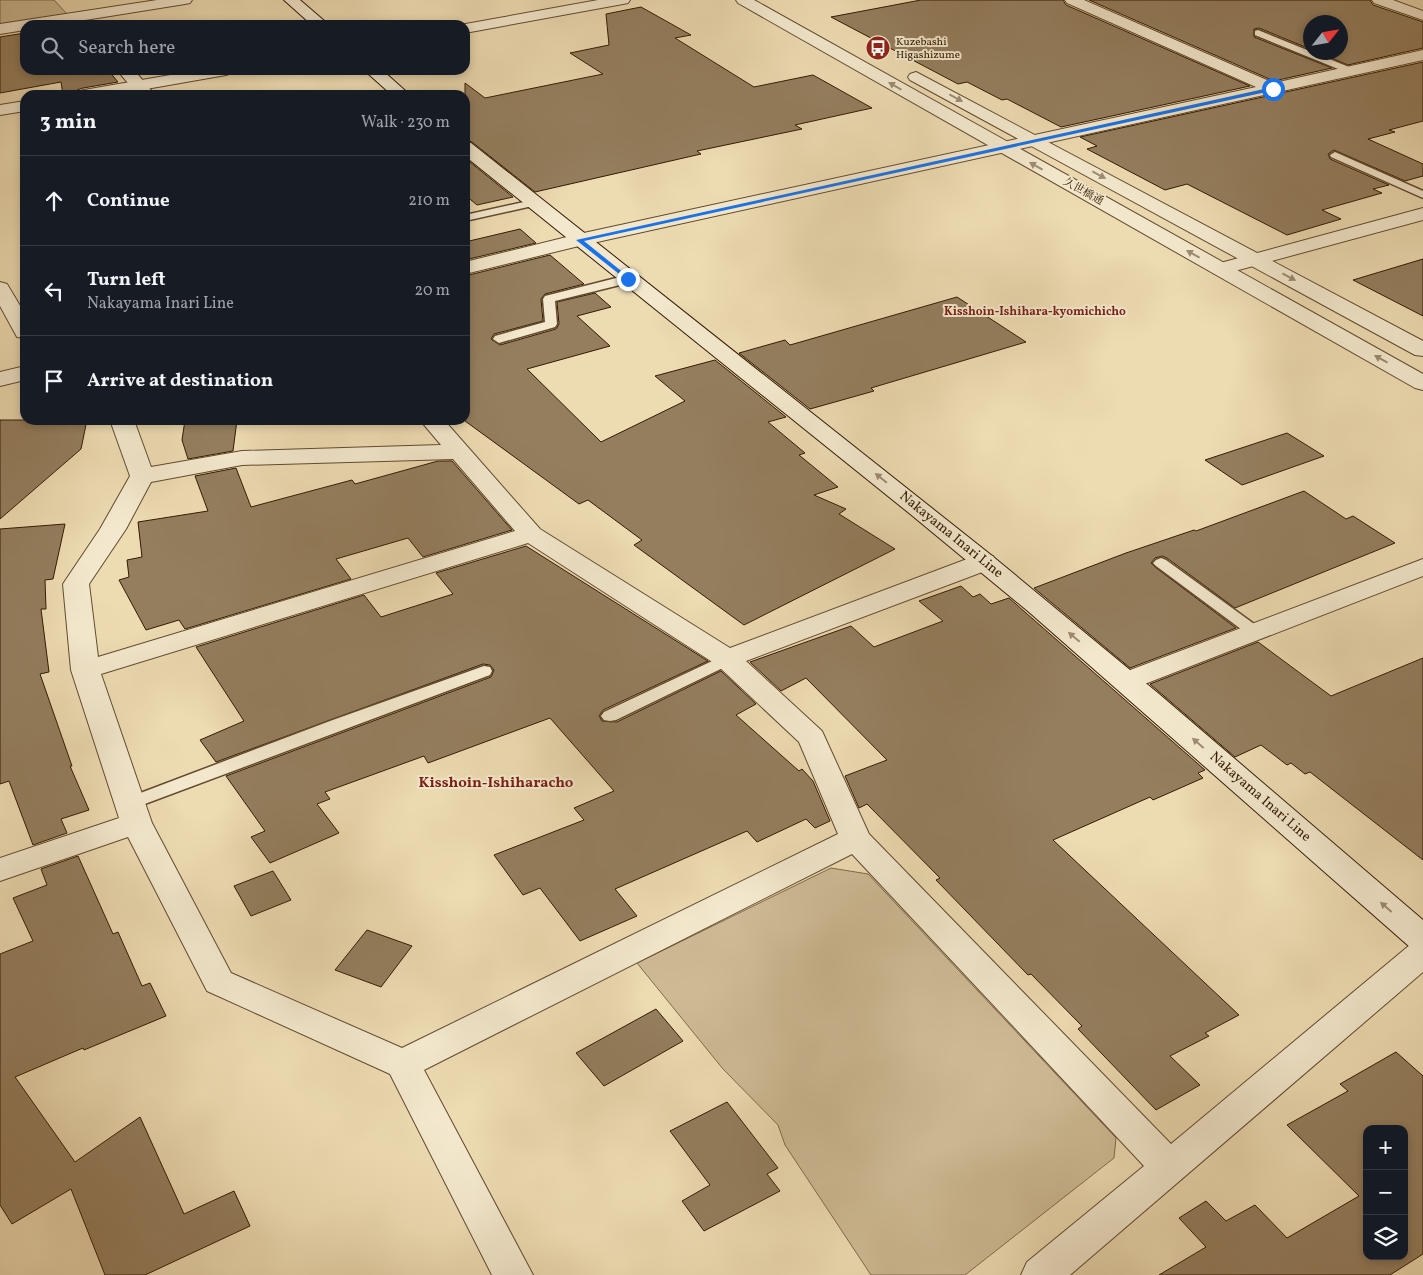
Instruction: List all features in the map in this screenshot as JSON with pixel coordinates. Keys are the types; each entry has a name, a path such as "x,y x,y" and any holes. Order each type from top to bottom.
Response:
{"street":[{"path":"85,20 185,0"},
{"path":"290,0 315,20"},
{"path":"470,27 622,0"},
{"name":"久世橋通","path":"743,0 1423,383"},
{"path":"1072,0 1273,89"},
{"path":"1379,0 1423,16"},
{"path":"67,6 79,20"},
{"path":"0,29 20,26"},
{"name":"久世橋通","path":"867,50 1423,350"},
{"path":"470,267 579,240 1038,141 1423,55"},
{"path":"130,75 143,90 205,75"},
{"path":"378,75 396,90"},
{"path":"0,110 20,107"},
{"name":"Nakayama Inari Line","path":"470,151 984,562 1127,681 1423,939"},
{"path":"1220,269 1423,214"},
{"path":"0,288 20,323"},
{"path":"0,379 20,374"},
{"path":"124,425 142,476 113,529 76,584 85,670 132,814 219,982 403,1064 513,1275"},
{"path":"436,425 531,534 727,659 812,738 856,839 1170,1168"},
{"path":"142,476 242,458 459,452"},
{"path":"85,670 531,534"},
{"path":"727,659 984,562"},
{"path":"1127,681 1423,567"},
{"path":"0,870 132,814"},
{"path":"403,1064 856,839"},
{"path":"1041,1275 1423,953"}],"lane":[{"path":"1258,33 1351,71"},
{"path":"1335,155 1423,195"},
{"path":"470,217 533,203"},
{"path":"499,339 551,324 549,299 628,279"},
{"path":"1161,563 1255,632"},
{"path":"610,716 727,659"},
{"path":"132,814 336,725 484,671"}],"shaded area":[{"path":"0,0 54,0 68,15 40,20 20,20 20,23 0,27"},
{"path":"831,868 868,874 1116,1138 1114,1158 965,1275 871,1275 785,1145 778,1125 723,1069 637,963"}],"building":[{"path":"921,0 1063,0 1066,5 1250,86 1061,127 1007,99 1002,100 967,82 958,84 831,17"},
{"path":"1089,0 1370,0 1373,5 1423,22 1423,48 1348,65 1336,60 1348,60 1348,15 1303,15 1303,46 1259,28 1254,29 1254,37 1303,56 1303,60 1312,60 1332,68 1274,81"},
{"path":"641,7 691,35 675,38 754,87 813,75 872,108 795,125 802,129 697,151 701,154 535,192 470,141 470,90 465,90 465,83 485,98 603,74 570,53 609,45 606,14"},
{"path":"20,34 20,75 112,75 118,82 77,90 62,90 61,82 0,93 0,37"},
{"path":"1423,62 1423,121 1389,130 1395,132 1368,139 1423,164 1423,176 1405,181 1334,150 1328,154 1330,159 1389,185 1373,189 1382,193 1322,210 1341,219 1287,235 1187,184 1165,190 1087,149 1097,146 1080,137"},
{"path":"470,162 513,197 477,205 470,199"},
{"path":"520,229 536,243 470,259 470,241"},
{"path":"550,255 584,284 545,294 541,299 543,321 494,334 491,339 500,345 556,329 559,324 557,302 595,293 611,307 577,316 610,346 527,369 601,442 685,401 655,376 715,360 786,417 768,422 805,453 799,455 838,487 814,495 846,509 839,514 895,549 744,625 634,545 642,540 588,500 579,504 470,425 470,275"},
{"path":"1423,259 1423,316 1353,280"},
{"path":"957,297 1026,342 871,388 874,391 810,409 739,353 785,340 790,345"},
{"path":"0,420 20,420 20,425 86,425 81,449 0,519"},
{"path":"184,425 236,425 233,451 188,459 182,440"},
{"path":"1287,433 1324,456 1242,485 1205,460"},
{"path":"438,461 452,461 512,530 423,557 408,538 336,559 351,579 185,629 179,620 146,630 119,580 129,577 127,560 142,557 138,522 208,511 195,476 236,468 251,507 352,480 355,484"},
{"path":"1304,491 1346,519 1353,516 1395,543 1235,608 1167,558 1162,556 1155,558 1151,563 1155,567 1236,628 1130,668 1034,588 1126,553 1194,530 1196,531"},
{"path":"65,524 53,579 45,580 46,609 41,609 49,672 40,674 72,766 70,766 89,810 61,819 67,833 33,845 9,781 0,784 0,529"},
{"path":"526,546 708,661 603,710 599,716 602,721 617,722 721,671 756,704 736,715 799,771 802,769 813,781 830,821 815,828 806,819 757,842 747,831 615,889 637,916 580,941 540,888 523,895 494,855 584,820 574,808 614,791 550,718 428,763 424,756 325,792 330,799 317,804 339,833 270,863 251,837 265,831 226,776 491,677 494,670 490,665 483,664 216,762 200,740 244,721 196,647 364,595 381,617 453,594 436,573"},
{"path":"961,586 973,597 980,594 991,604 1009,598 1205,770 1198,773 1203,778 1153,800 1150,797 1053,840 1239,1015 1205,1033 1209,1036 1170,1056 1200,1085 1156,1110 1078,1029 1082,1026 1031,974 1028,975 936,880 940,878 867,804 859,808 845,776 887,760 806,678 781,691 750,662 851,626 874,647 943,621 919,601"},
{"path":"1258,642 1331,696 1423,658 1423,860 1310,772 1305,774 1291,763 1287,765 1261,745 1235,757 1150,684"},
{"path":"78,856 113,934 118,932 142,986 150,983 166,1016 15,1077 75,1162 140,1117 184,1214 234,1191 250,1226 145,1275 105,1275 71,1189 12,1224 0,1205 0,954 33,941 13,898 47,885 41,869"},
{"path":"273,871 291,900 251,916 234,886"},
{"path":"367,930 412,946 381,987 335,970"},
{"path":"656,1009 683,1041 604,1086 576,1053"},
{"path":"1396,1052 1423,1076 1423,1254 1390,1275 1159,1275 1206,1247 1179,1218 1206,1201 1226,1221 1255,1205 1287,1238 1359,1196 1287,1125 1348,1091 1340,1084"},
{"path":"727,1102 778,1168 767,1174 780,1191 704,1231 682,1201 710,1185 670,1131"}],"place":[{"name":"Kuzebashi Higashizume","path":"878,48"}],"district":[{"name":"Kisshoin-Ishihara-kyomichicho","path":"1035,312"},
{"name":"Kisshoin-Ishiharacho","path":"496,783"}],"route":[{"path":"628,279 579,240 1273,89"}]}
